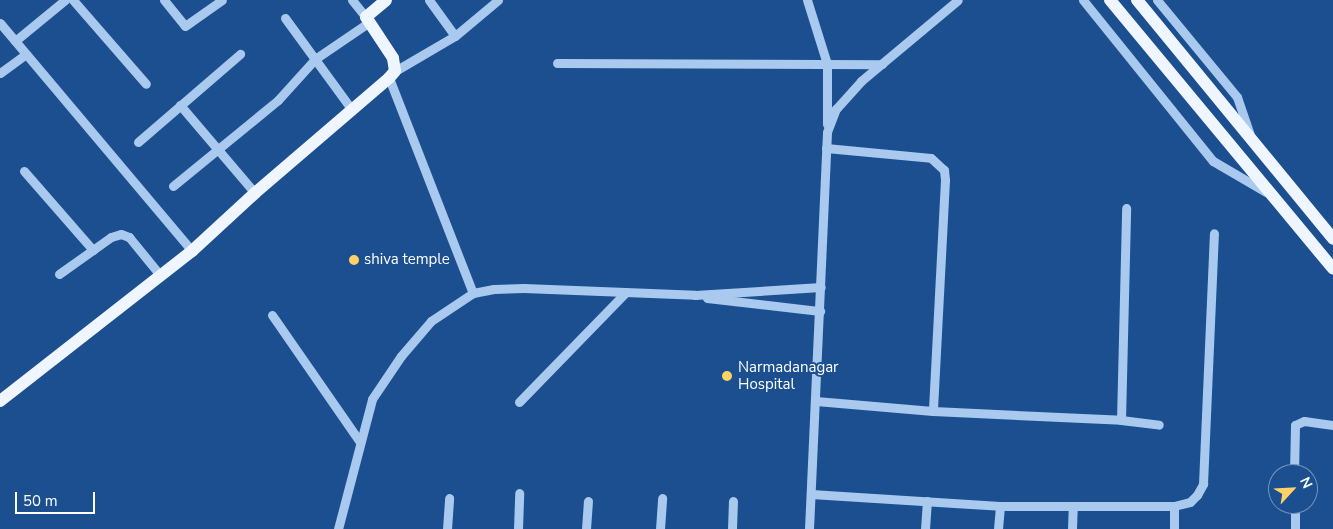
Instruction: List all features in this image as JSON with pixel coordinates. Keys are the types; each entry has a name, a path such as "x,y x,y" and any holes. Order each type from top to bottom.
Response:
{"main road":[{"path":"0,401 192,250 392,74 393,58 367,20 386,0"},
{"path":"1110,0 1333,269"},
{"path":"1137,0 1333,239"}],"street":[{"path":"72,0 146,84"},
{"path":"164,0 185,26 222,0"},
{"path":"173,186 278,100 314,59 367,20 352,0"},
{"path":"429,0 455,36"},
{"path":"473,293 392,74 455,36 498,0"},
{"path":"807,0 827,64 827,132 809,529"},
{"path":"827,132 836,109 861,81 958,0"},
{"path":"1083,0 1209,156 1223,169 1272,196"},
{"path":"1157,0 1237,97 1252,141"},
{"path":"15,41 62,1"},
{"path":"285,18 352,110"},
{"path":"0,24 192,250"},
{"path":"0,73 26,54"},
{"path":"138,142 240,54"},
{"path":"557,63 882,64"},
{"path":"180,105 255,193"},
{"path":"826,148 931,158 944,170 933,411"},
{"path":"24,171 93,250"},
{"path":"1120,420 1126,208"},
{"path":"811,494 1000,506 1174,506 1190,502 1197,495 1203,484 1214,233"},
{"path":"59,274 111,236 121,234 129,237 160,275"},
{"path":"338,529 372,399 401,356 431,321 473,293 494,289 524,288 695,295 821,287"},
{"path":"519,402 626,292"},
{"path":"695,295 719,300 820,311"},
{"path":"272,314 360,442"},
{"path":"816,401 933,411 1120,420 1159,425"},
{"path":"1294,464 1295,426 1304,421 1333,425"},
{"path":"518,529 519,493"},
{"path":"447,529 449,498"},
{"path":"660,529 662,498"},
{"path":"586,529 588,501"},
{"path":"732,529 733,501"},
{"path":"925,529 927,501"},
{"path":"998,529 1000,506"},
{"path":"1072,529 1074,506"},
{"path":"1174,506 1174,529"},
{"path":"1295,514 1295,529"}],"place":[{"name":"shiva temple","path":"354,260"},
{"name":"Narmadanagar Hospital","path":"727,376"}]}
